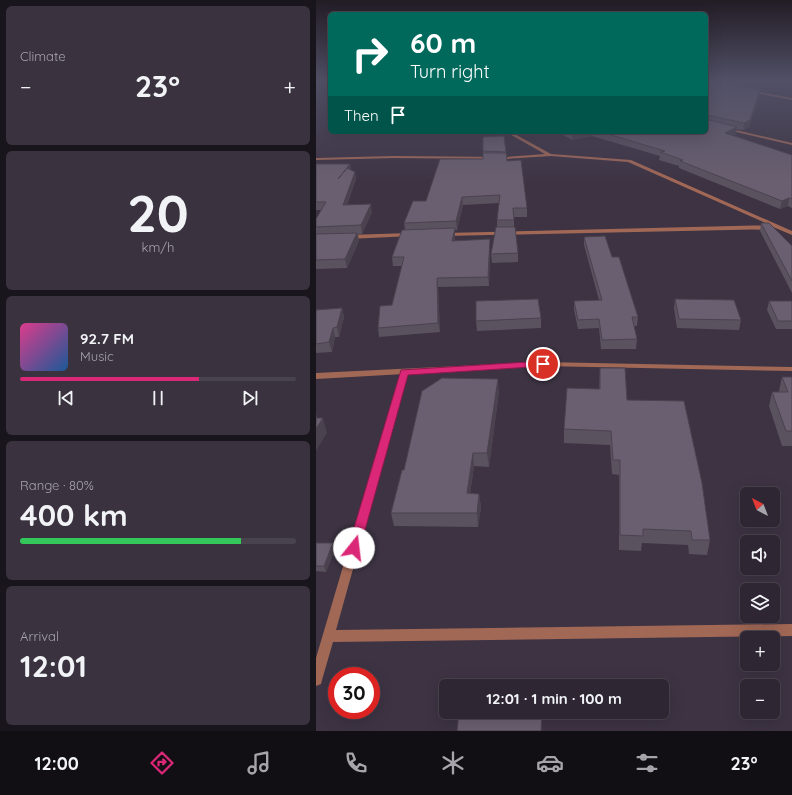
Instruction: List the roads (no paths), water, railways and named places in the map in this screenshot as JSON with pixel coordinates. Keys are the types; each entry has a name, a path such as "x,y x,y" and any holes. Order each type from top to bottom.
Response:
{"street":[{"path":"708,124 792,144"},
{"path":"512,134 551,155"},
{"path":"316,159 394,157 506,158 551,155 629,161 792,232"},
{"path":"440,234 781,227"},
{"path":"338,238 416,235"},
{"path":"316,376 543,364 792,369"},
{"path":"316,680 404,372"},
{"path":"329,636 792,630"}]}
